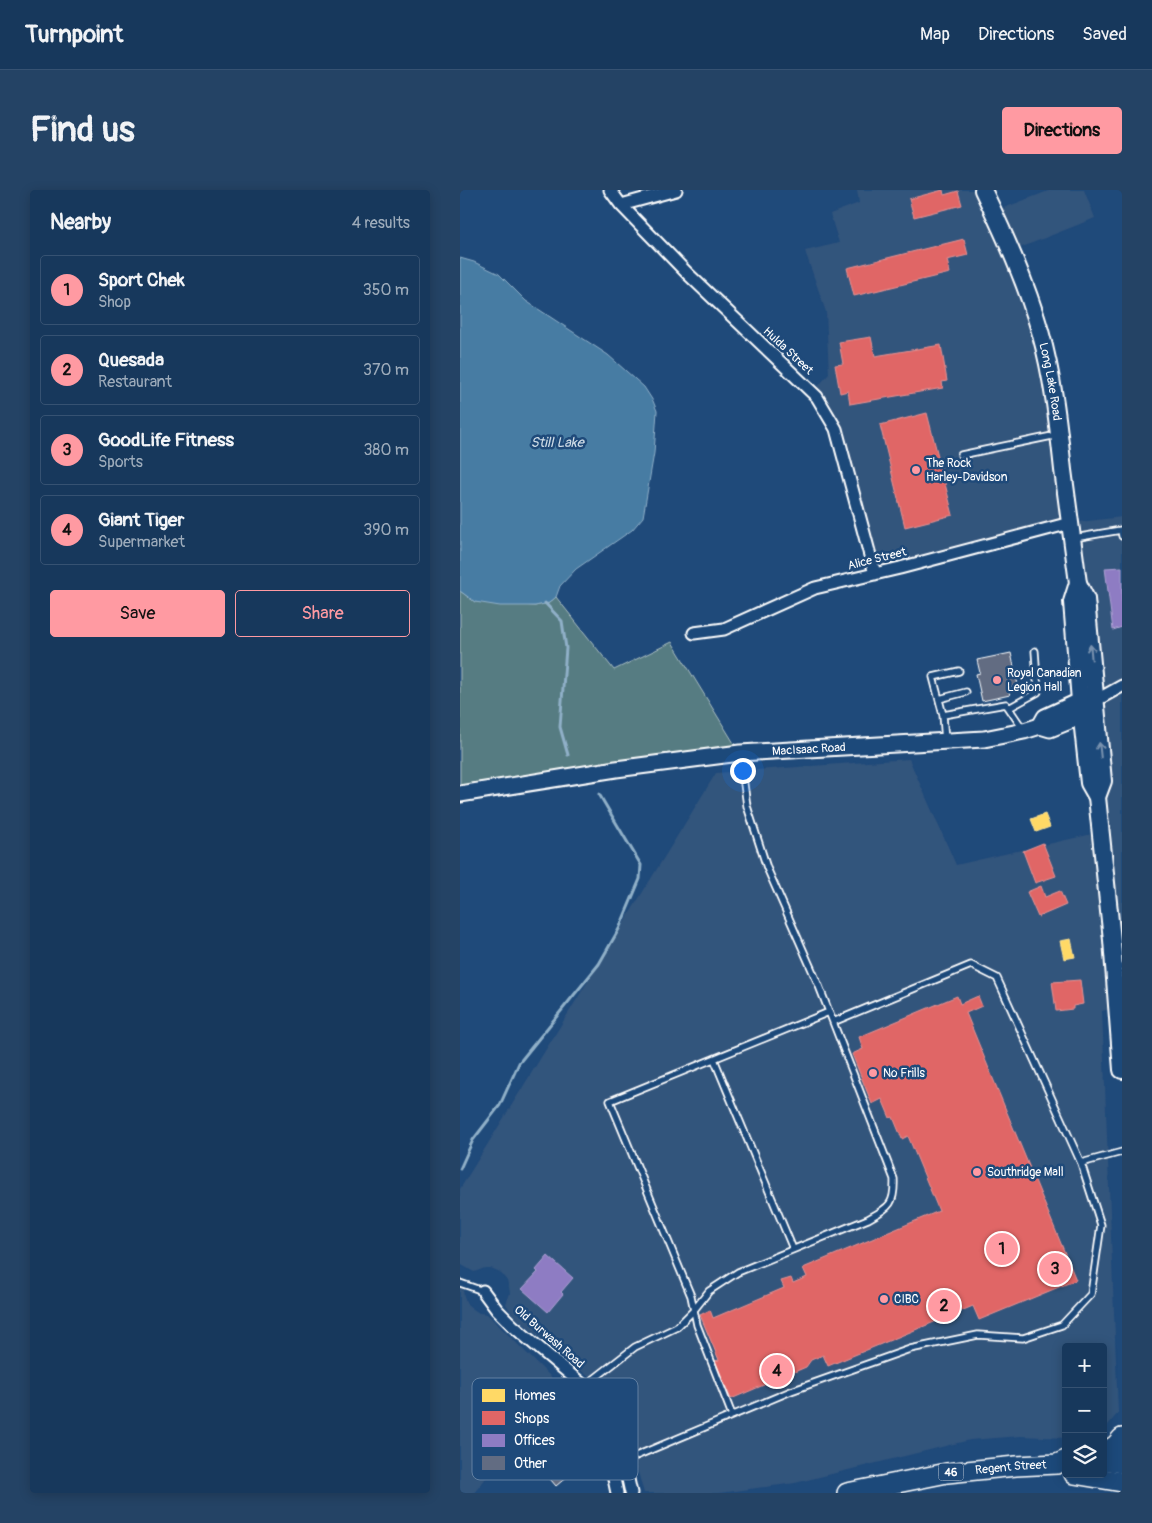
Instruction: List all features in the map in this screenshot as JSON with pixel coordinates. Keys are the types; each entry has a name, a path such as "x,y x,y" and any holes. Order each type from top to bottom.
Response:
{"main road":[{"name":"Long Lake Road","path":"983,190 1011,251 1040,330 1049,368 1078,583 1072,602 1086,706 1103,781 1097,797 1112,940 1122,1070"},
{"path":"1107,1451 1122,1438"},
{"path":"1107,1461 1122,1463"},
{"name":"Regent Street","path":"847,1493 947,1472 1016,1466 1062,1465"},
{"path":"1098,1478 1122,1482"}],"street":[{"name":"Hulda Street","path":"610,190 621,205 688,274 817,397 823,405 836,428 875,574"},
{"path":"621,205 676,190"},
{"name":"Alice Street","path":"694,633 724,629 815,588 1071,531"},
{"path":"1086,706 1122,686"},
{"name":"MacIsaac Road","path":"460,794 616,769 740,753 984,739 1040,726 1045,717 1086,706"},
{"name":"Old Burwash Road","path":"483,1291 497,1310 513,1326 575,1378"},
{"path":"614,1480 617,1493"},
{"name":"Old Burwash Road","path":"628,1480 631,1493"}],"lane":[{"path":"961,455 1059,434"},
{"path":"1071,531 1121,530 1122,536"},
{"path":"1009,708 1038,692 1035,651"},
{"path":"945,741 943,715 932,677 959,671"},
{"path":"939,699 966,692"},
{"path":"943,715 1006,704 1024,731"},
{"path":"595,1378 635,1347 677,1327 709,1291 738,1272 868,1219 887,1208 894,1193 894,1180 829,1012 767,868 747,806 740,753"},
{"path":"638,1455 791,1391 910,1349 978,1335 1023,1338 1062,1325 1091,1294 1101,1225 1081,1162 997,978 971,965 832,1022"},
{"path":"732,1416 697,1325 691,1296 610,1101 829,1012"},
{"path":"714,1059 793,1249"},
{"path":"1081,1162 1122,1152"},
{"name":"Old Burwash Road","path":"460,1283 483,1291"}],"shaded area":[{"path":"857,190 983,190 993,212 1051,190 1084,190 1095,218 1012,251 1026,289 1071,523 1122,517 1122,1070 1118,1007 1102,1011 1118,1413 1107,1426 1107,1343 1062,1343 1062,1438 1021,1436 970,1440 795,1483 719,1493 644,1493 638,1472 638,1378 590,1378 513,1315 506,1304 510,1293 509,1287 500,1272 491,1268 485,1268 474,1272 460,1264 460,1189 716,773 909,759 956,865 1101,832 1070,523 875,574 836,429 812,393 829,374 826,312 805,251 839,243 830,214 859,203"},
{"path":"460,1288 463,1290 467,1304 479,1313 487,1314 551,1378 472,1378 472,1480 484,1480 474,1493 460,1493"}],"green space":[{"path":"460,591 475,602 535,606 549,603 556,597 614,670 672,642 740,753 460,794"}],"water":[{"name":"Still Lake","path":"460,258 474,262 499,274 526,301 608,355 644,387 657,411 654,453 643,517 632,530 576,569 560,586 556,597 549,603 535,606 500,606 475,602 460,591"}],"building: Homes":[{"path":"1045,814 1050,827 1036,832 1031,819"},
{"path":"1071,939 1075,957 1064,959 1060,941"}],"building: Shops":[{"path":"943,190 944,195 958,191 962,205 914,217 909,199"},
{"path":"964,239 968,255 947,260 950,273 854,296 847,268"},
{"path":"871,337 875,356 941,345 947,381 942,382 943,388 850,404 848,391 840,393 835,365 843,364 839,342"},
{"name":"The Rock Harley-Davidson","path":"927,413 953,515 905,527 880,425"},
{"path":"1043,843 1056,876 1035,883 1023,851"},
{"path":"1041,886 1045,897 1060,891 1066,905 1038,917 1027,892"},
{"path":"1080,980 1083,1004 1073,1006 1073,1009 1056,1011 1052,982"},
{"name":"Southridge Mall","path":"957,996 960,1004 978,996 982,1006 966,1013 1076,1280 979,1320 973,1306 828,1366 823,1355 811,1360 806,1367 731,1399 715,1361 719,1360 700,1315 710,1310 713,1318 784,1288 781,1281 791,1278 793,1283 807,1277 803,1268 939,1211 908,1136 902,1139 893,1117 890,1118 882,1099 872,1104 852,1054 863,1049 859,1037"}],"building: Offices":[{"path":"1122,567 1122,627 1113,630 1105,568"},
{"path":"548,1256 573,1278 548,1312 522,1289 538,1272 536,1270"}],"building: Other":[{"name":"Royal Canadian Legion Hall","path":"1011,653 1018,685 1008,688 1010,695 982,701 976,674 980,673 977,660"},
{"path":"551,1480 563,1480 556,1486"}],"waterway":[{"path":"545,603 562,621 566,648 560,727 568,755"},
{"path":"460,1169 473,1140 500,1105 519,1063 599,964 619,929 640,879 641,865 599,794"}],"place":[{"name":"The Rock Harley-Davidson","path":"916,470"},
{"name":"Royal Canadian Legion Hall","path":"997,680"},
{"name":"No Frills","path":"873,1073"},
{"name":"Southridge Mall","path":"977,1172"},
{"name":"Sport Chek","path":"1002,1249"},
{"name":"GoodLife Fitness","path":"1055,1269"},
{"name":"CIBC","path":"884,1299"},
{"name":"Quesada","path":"944,1306"},
{"name":"Giant Tiger","path":"777,1371"}]}
